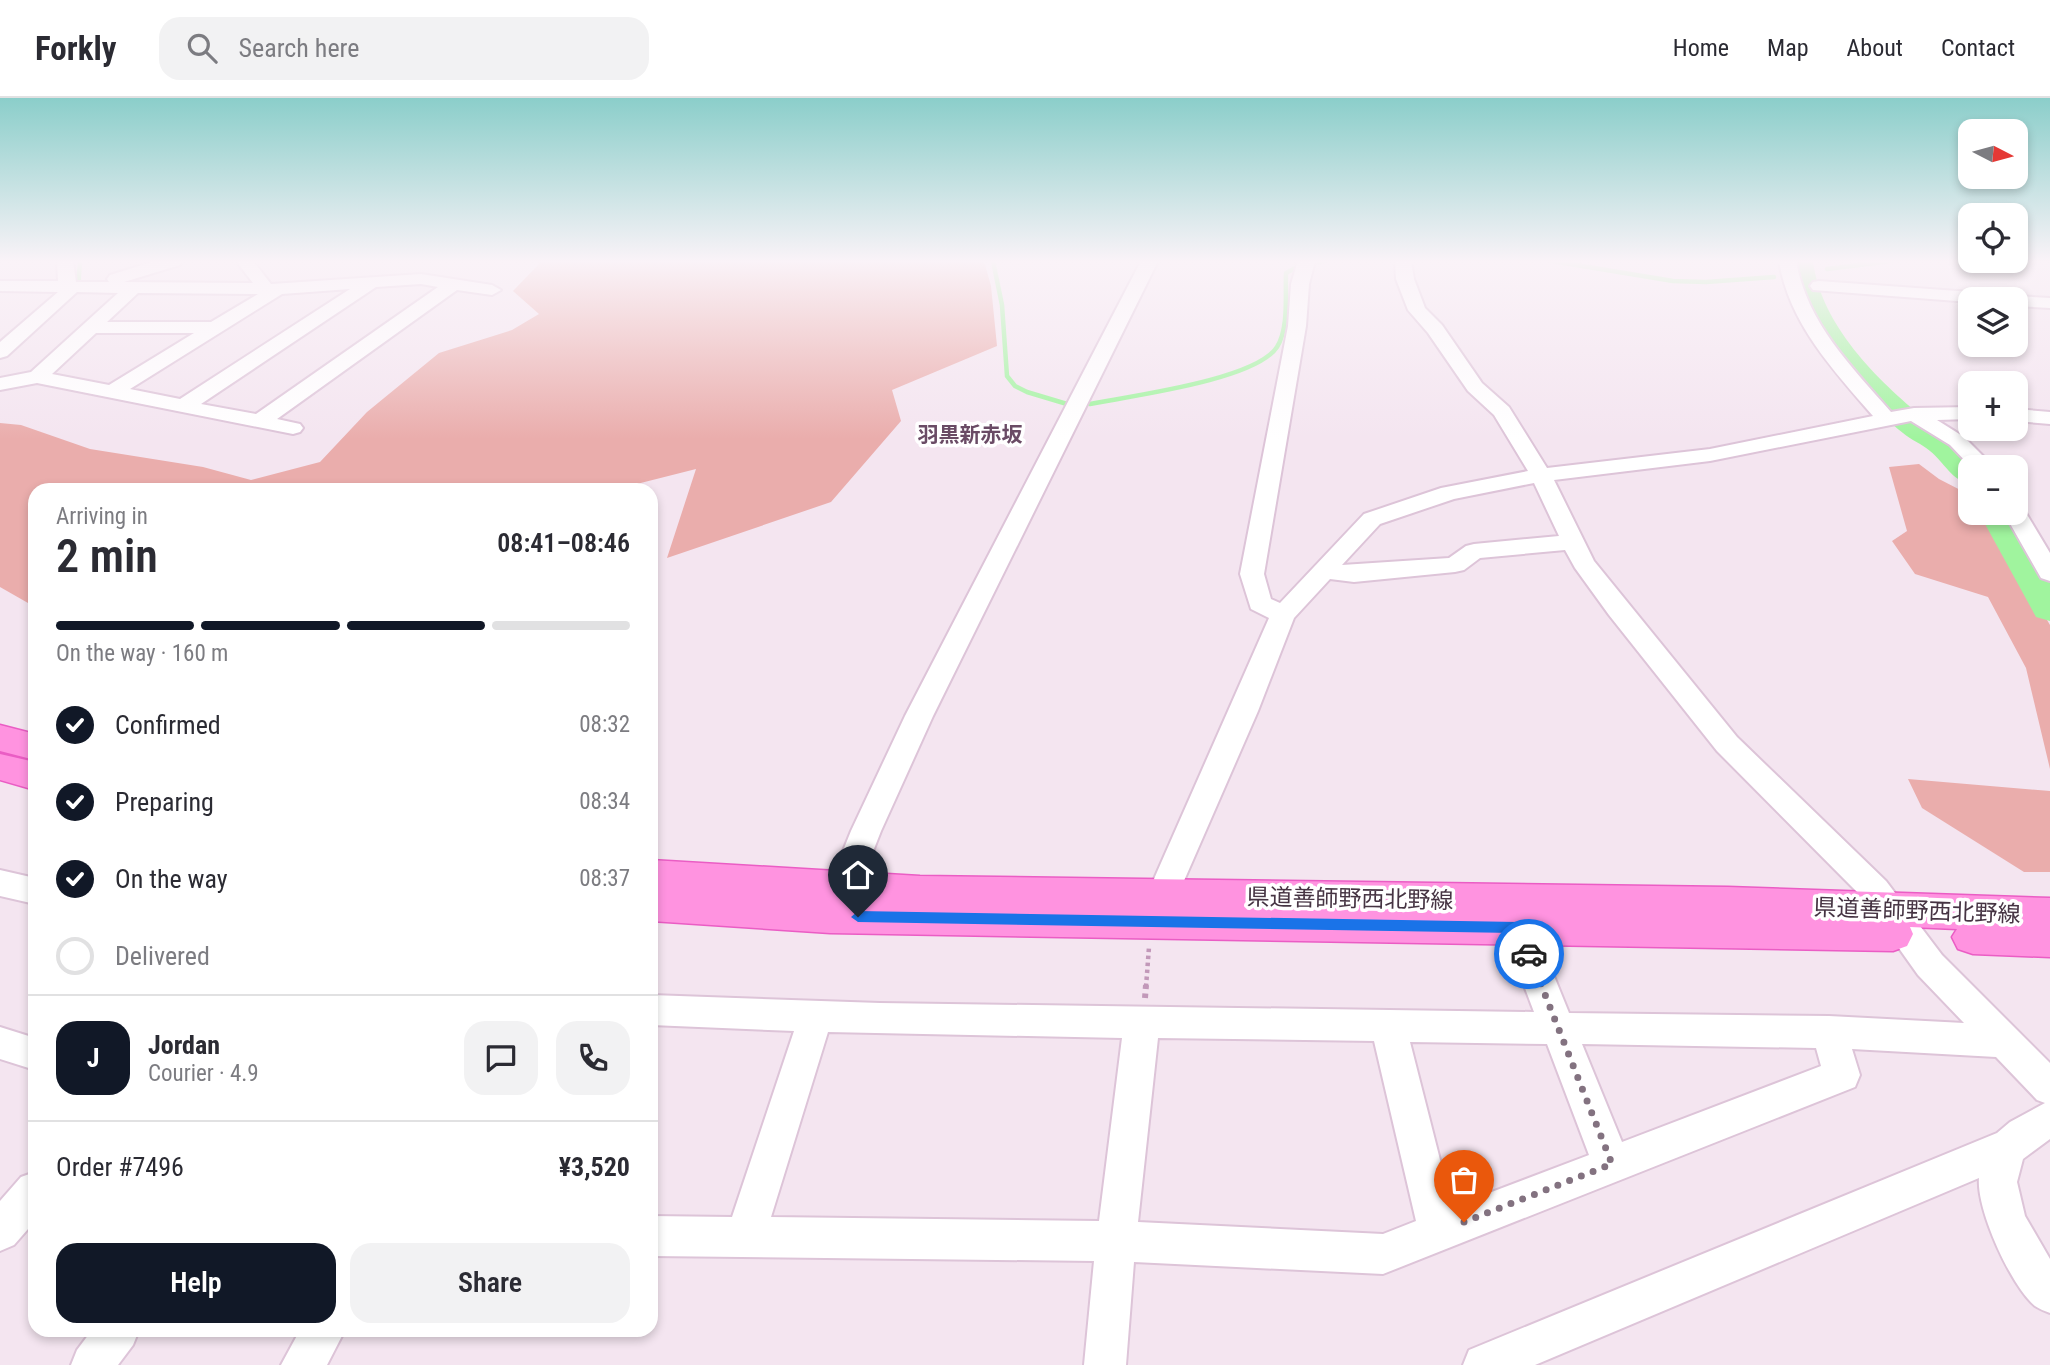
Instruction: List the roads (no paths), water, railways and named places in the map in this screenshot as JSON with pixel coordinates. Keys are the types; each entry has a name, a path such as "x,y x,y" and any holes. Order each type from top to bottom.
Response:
{"main road":[{"path":"0,738 28,745"},
{"path":"0,767 28,774"},
{"name":"県道善師野西北野線","path":"658,876 1157,909 1518,927 1899,922 2050,915"},
{"name":"県道善師野西北野線","path":"658,904 830,916 1157,909 1728,904 2050,940"}],"street":[{"path":"0,352 36,320"},
{"path":"37,377 99,320"},
{"path":"112,392 228,320"},
{"path":"182,407 315,320"},
{"path":"259,422 403,320"},
{"path":"844,888 866,831 919,716 1120,320"},
{"path":"1283,615 1260,603 1252,574 1297,320"},
{"path":"1427,320 1475,387 1502,411 1541,475 1583,563 1727,744 1875,890 1930,965 2050,1088"},
{"path":"1809,320 1825,345 1887,420"},
{"path":"92,327 217,328"},
{"path":"0,384 37,377 293,428"},
{"path":"1157,909 1283,615 1372,519 1449,493 1541,475 1710,455 1914,414 1958,413"},
{"path":"1914,414 1957,442 1971,455"},
{"path":"2028,416 2050,418"},
{"path":"2022,525 2050,573"},
{"path":"1325,571 1354,574 1455,565 1474,551 1574,542"},
{"path":"1,884 28,890"},
{"path":"1518,927 1612,1164"},
{"path":"658,1010 816,1016 1829,1032 2004,1041"},
{"path":"745,1237 816,1016"},
{"path":"1105,1365 1116,1241 1142,1022"},
{"path":"1388,1026 1439,1232"},
{"path":"658,1236 1116,1241 1383,1254 1842,1075 1829,1032"},
{"path":"0,1043 28,1052"},
{"path":"1484,1365 2010,1146 2050,1119"},
{"path":"2010,1146 2000,1170 1997,1194 2011,1236 2050,1292"},
{"path":"0,1231 28,1199"},
{"path":"92,1365 113,1337"},
{"path":"302,1365 320,1337"}],"waterway":[{"path":"1003,320 1007,376 1015,386 1027,392 1067,404"},
{"path":"1090,404 1191,385 1245,369 1265,359 1277,347 1285,320"},
{"path":"1819,320 1858,371 1894,408 1945,446 1958,460"},
{"path":"2004,525 2050,608"}],"district":[{"name":"羽黒新赤坂","path":"970,435"}]}
